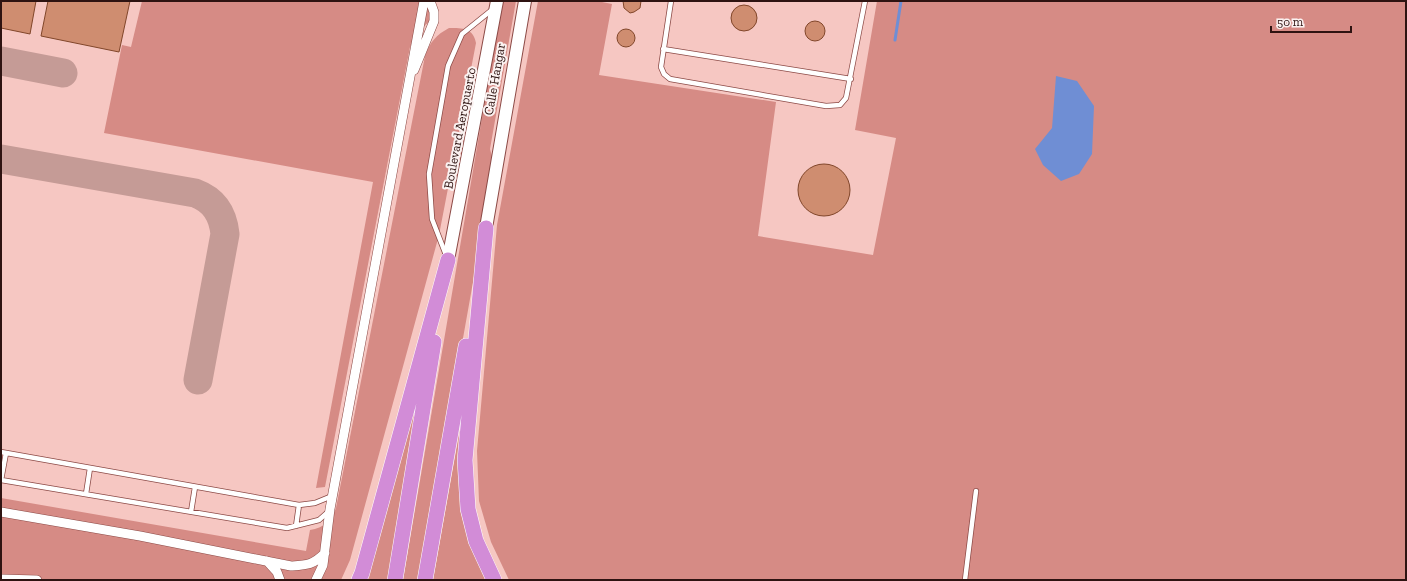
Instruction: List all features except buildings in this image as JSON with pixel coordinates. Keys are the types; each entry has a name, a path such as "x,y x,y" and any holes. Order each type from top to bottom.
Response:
{"highway":[{"path":"425,580 486,228"},
{"path":"486,228 465,460 468,509 476,541 494,580"},
{"path":"359,580 448,260"},
{"path":"395,580 448,260"}],"street":[{"path":"316,580 323,565 332,496 424,1"},
{"path":"409,78 430,34 434,21 434,12 430,1"},
{"path":"434,12 438,1"},
{"name":"Calle Hangar","path":"496,162 496,144 520,1"},
{"path":"486,228 496,162 525,1"},
{"name":"Boulevard Aeropuerto","path":"448,260 497,4"},
{"path":"1,512 140,536 291,566 305,565 316,562 325,552"},
{"path":"267,561 277,572 280,580"},
{"path":"1,579 37,580"}],"lane":[{"path":"671,1 661,67 664,74 670,79 826,106 834,106 843,102 846,98 865,1"},
{"path":"448,260 432,219 429,174 448,66 462,34 497,4"},
{"path":"663,49 850,79"},
{"path":"330,509 327,514 319,520 282,528 1,480 3,452 299,505 315,502 332,496"},
{"path":"86,494 90,468"},
{"path":"191,512 195,487"},
{"path":"965,580 976,491"},
{"path":"296,526 299,505"}],"shaded area":[{"path":"142,1 430,1 430,21 417,32 410,47 325,487 316,488 373,182 104,133 122,45 131,47"},
{"path":"502,1 516,1 490,149 494,164 420,580 403,580"},
{"path":"538,1 597,1 612,4 599,75 776,102 758,236 873,255 896,138 855,130 877,1 1406,1 1406,580 509,580 491,542 479,501 477,451 497,225"},
{"path":"449,28 467,30 475,38 476,43 439,235 350,560 341,580 1,580 1,498 306,551 310,530 323,526 332,517 336,508 425,56 434,39 440,33"},
{"path":"429,358 389,580 364,580"},
{"path":"461,423 460,509 467,535 487,580 433,580"}],"water":[{"path":"1056,76 1077,81 1094,106 1092,154 1079,174 1061,181 1043,165 1035,149 1052,128"}],"waterway":[{"path":"895,40 901,1"}],"taxiway":[{"path":"1,61 63,73"},
{"path":"1,159 195,193 202,196 212,204 220,214 225,234 198,380"}]}
